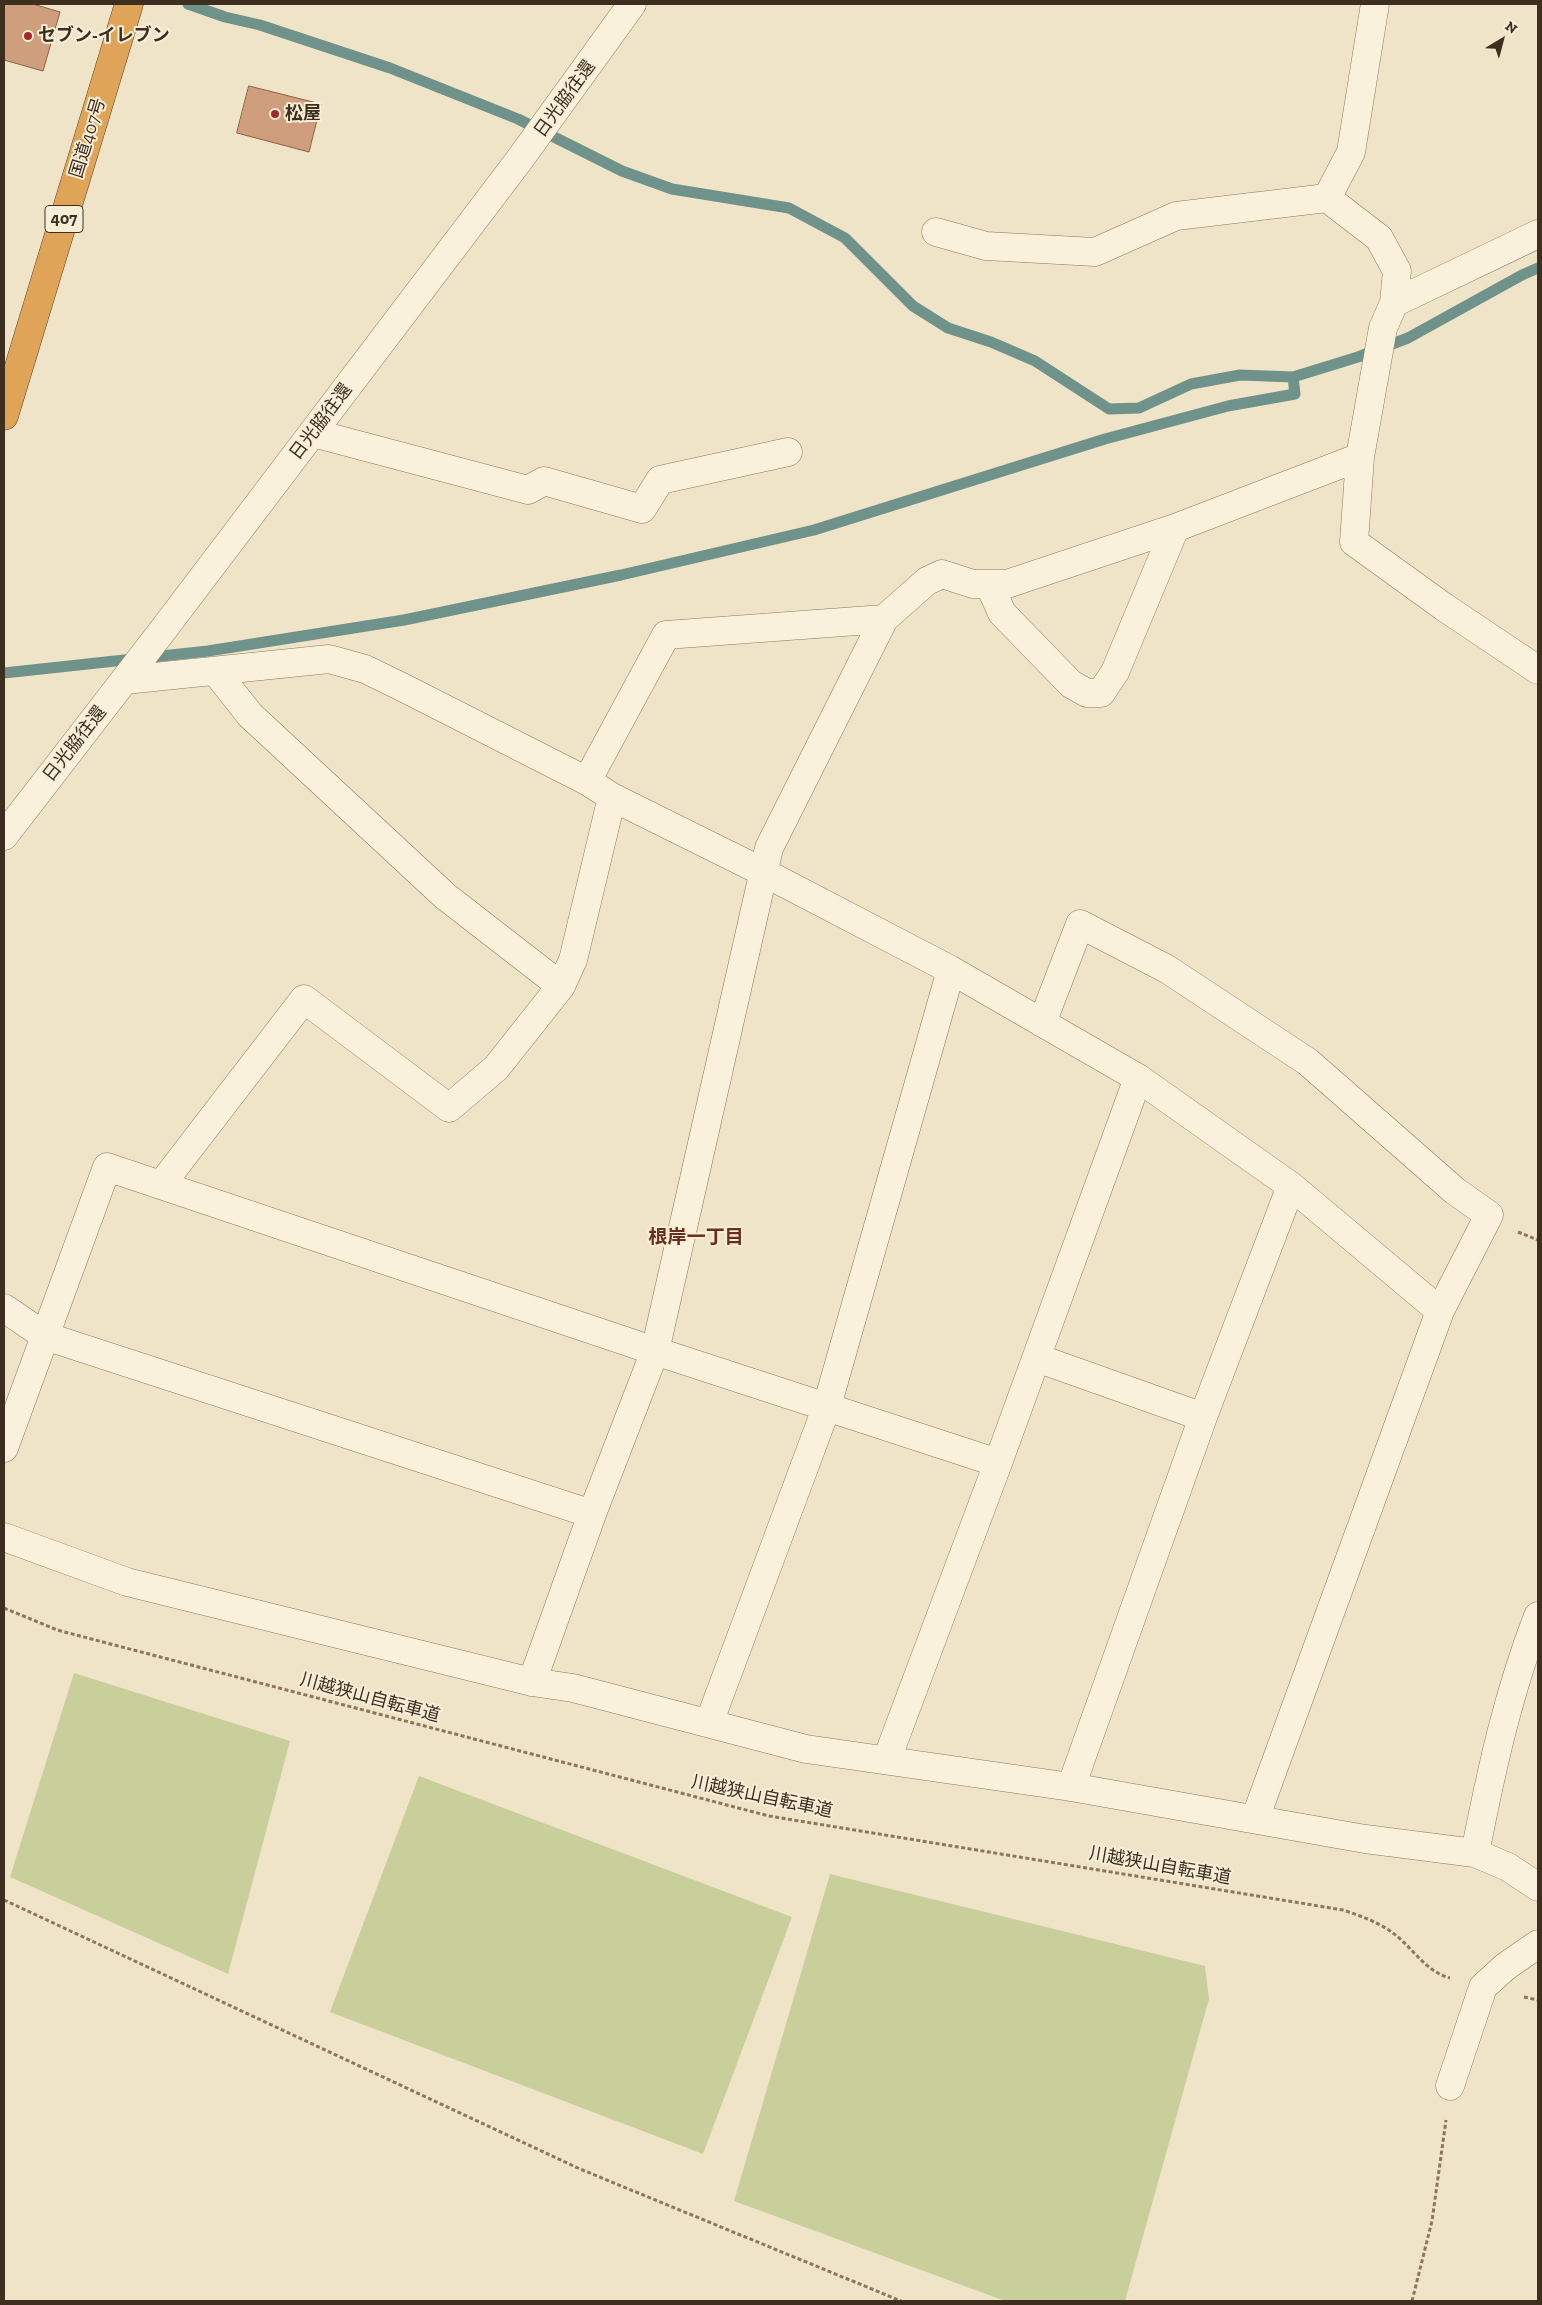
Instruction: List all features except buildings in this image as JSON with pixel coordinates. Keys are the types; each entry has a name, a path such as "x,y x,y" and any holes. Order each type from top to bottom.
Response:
{"highway":[{"name":"国道407号","path":"4,416 126,12"}],"street":[{"name":"日光脇往還","path":"4,836 126,679 553,116 632,4"},
{"path":"1327,198 1351,152 1375,4"},
{"path":"936,232 986,246 1095,252 1176,216 1327,198 1379,238 1397,271 1394,303 1383,328 1360,457 1354,542 1444,608 1538,670"},
{"path":"1394,303 1538,234"},
{"path":"312,433 528,490 544,481 642,508 660,480 788,452"},
{"path":"532,1682 592,1514 655,1351 762,872 769,848 884,619 927,581 942,574 973,584 1006,584 1175,528 1360,457"},
{"path":"989,584 1002,613 1071,684 1087,693 1101,693 1115,672 1175,528"},
{"path":"587,782 666,635 884,619"},
{"path":"126,679 216,672 329,659 365,669 951,970 1138,1078 1291,1186 1440,1311"},
{"path":"216,672 250,715 445,896 561,986"},
{"path":"161,1185 304,999 449,1108 496,1068 561,986 573,960 612,797"},
{"path":"1042,1023 1080,924 1167,968 1308,1062 1455,1191 1489,1215 1440,1311 1255,1819"},
{"path":"709,1723 826,1406 951,970"},
{"path":"887,1759 1037,1358 1138,1078"},
{"path":"4,1448 107,1167 655,1351 998,1463"},
{"path":"1071,1787 1204,1417 1291,1186"},
{"path":"4,1308 45,1336 592,1514"},
{"path":"1037,1358 1204,1417"},
{"path":"4,1537 126,1582 532,1682 573,1688 806,1749 887,1759 1071,1787 1366,1839 1475,1853 1508,1867 1538,1888"},
{"path":"1475,1853 1494,1758 1520,1662 1538,1616"},
{"path":"1450,2086 1483,1987 1538,1944"}],"path":[{"name":"川越狭山自転車道","path":"4,1608 57,1630 769,1816 1343,1910 1366,1918 1393,1933 1425,1963 1444,1977 1538,2000"},
{"path":"4,1900 580,2169 901,2301"},
{"path":"1412,2301 1432,2221 1450,2086"}],"green space":[{"path":"74,1673 290,1741 228,1974 10,1877"},
{"path":"419,1776 792,1917 703,2154 330,2012"},
{"path":"830,1874 1205,1966 1209,1999 1125,2301 1005,2301 734,2201"}],"waterway":[{"path":"188,4 225,17 260,25 390,68 518,119 622,171 672,189 789,208 845,238 913,306 948,328 991,342 1035,361 1109,409 1139,408 1191,384 1240,375 1293,377 1358,357 1408,338 1538,268"},
{"path":"4,673 208,651 404,620 621,575 814,530 1105,439 1228,406 1295,394 1293,377"}],"place":[{"name":"セブン-イレブン","path":"28,36"},
{"name":"松屋","path":"275,114"}],"district":[{"name":"根岸一丁目","path":"696,1238"}]}
